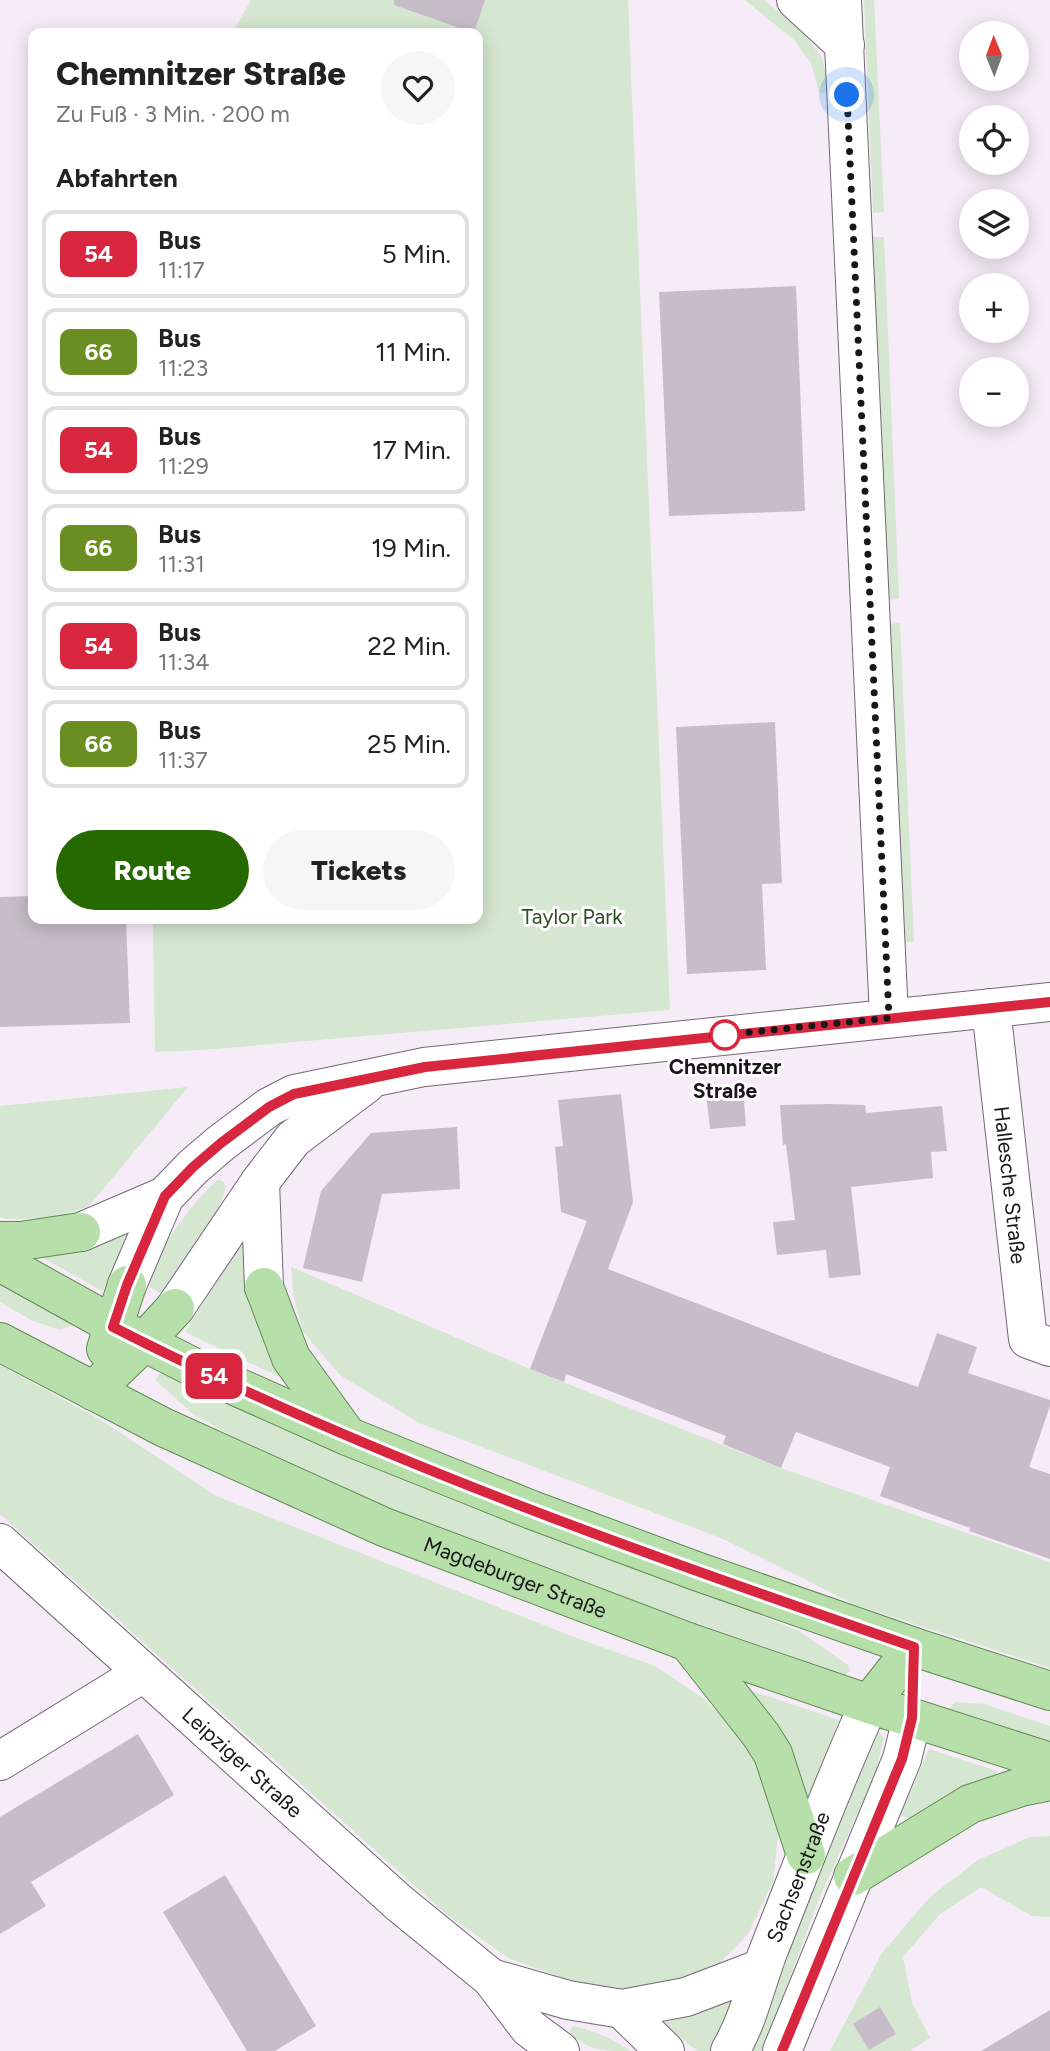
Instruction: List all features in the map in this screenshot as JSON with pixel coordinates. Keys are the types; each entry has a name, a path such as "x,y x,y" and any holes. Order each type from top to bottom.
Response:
{"main road":[{"path":"0,1241 21,1241 81,1231"},
{"path":"0,1262 195,1368 347,1436 532,1510 696,1571 1050,1691"},
{"path":"127,1285 129,1334"},
{"path":"264,1287 290,1358 347,1436"},
{"path":"93,1391 129,1334 175,1308"},
{"name":"Magdeburger Straße","path":"0,1342 239,1463 384,1527 688,1642 1050,1762"},
{"path":"688,1642 773,1754 806,1855"},
{"path":"869,1704 914,1647"},
{"path":"912,1718 914,1647"},
{"path":"853,1876 970,1804 1021,1787 1050,1781"}],"street":[{"path":"796,0 845,45"},
{"path":"842,0 889,1018"},
{"path":"127,1285 165,1196 221,1143 269,1107 294,1094 425,1067 1050,1002"},
{"name":"Hallesche Straße","path":"991,1008 1028,1339 1050,1347"},
{"path":"175,1308 260,1182 293,1139 373,1078"},
{"path":"260,1182 264,1287"},
{"path":"81,1231 165,1196"},
{"name":"Leipziger Straße","path":"0,1543 399,1903 491,1978 529,2028 560,2051"},
{"path":"0,1761 143,1673"},
{"name":"Sachsenstraße","path":"730,2051 737,2039 762,1968 850,1745 869,1704"},
{"path":"782,2051 902,1759 912,1718"},
{"name":"Leipziger Straße","path":"491,1978 568,2000 622,2009 686,1997 762,1968"},
{"path":"622,2009 665,2051"}],"green space":[{"name":"Taylor Park","path":"251,0 628,0 670,1010 155,1052 153,924 483,924 483,28 235,28"},
{"path":"745,0 764,0 802,31 822,58 830,92 819,93 811,63 794,40"},
{"path":"864,0 874,0 884,212 873,213"},
{"path":"872,237 884,237 899,599 888,600"},
{"path":"900,623 914,942 903,942 889,624"},
{"path":"188,1087 89,1206 57,1218 0,1217 0,1106"},
{"path":"219,1180 224,1182 226,1187 215,1219 162,1294 145,1284 175,1229 194,1204"},
{"path":"149,1215 102,1291 33,1252"},
{"path":"243,1239 251,1310 286,1380 185,1332"},
{"path":"291,1267 530,1369 781,1468 1050,1562 1050,1668 856,1605 723,1539 419,1423 340,1375 303,1332 293,1293"},
{"path":"0,1284 73,1325 60,1330 31,1320 0,1302"},
{"path":"0,1365 99,1419 216,1496 579,1639 655,1666 704,1699 735,1730 765,1777 779,1828 773,1882 748,1934 713,1970 669,1988 624,1991 578,1983 510,1959 446,1914 0,1514"},
{"path":"162,1371 217,1399 456,1502 678,1583 799,1631 848,1665 850,1671 845,1675 530,1564 265,1455 193,1414 155,1380"},
{"path":"743,1688 839,1720 807,1805"},
{"path":"955,1702 984,1704 1050,1726 1050,1741 949,1709"},
{"path":"879,1732 884,1738 876,1772 819,1899 769,2034 761,2051 747,2051 871,1733"},
{"path":"929,1749 997,1771 993,1781 915,1821 901,1815"},
{"path":"1050,1836 1050,1917 1032,1916 981,1887 940,1914 903,1957 912,2003 930,2038 910,2051 830,2051 882,1953 930,1897 978,1860 1030,1837"},
{"path":"736,1996 714,2051 697,2051 664,2023 701,2012"},
{"path":"573,2026 617,2042 630,2051 590,2047 569,2033"}],"building":[{"path":"394,0 485,0 476,28 460,28 394,5"},
{"path":"796,286 805,511 669,516 659,292"},
{"path":"775,722 782,883 762,884 766,970 687,974 676,727"},
{"path":"28,896 28,924 126,924 130,1023 0,1027 0,897"},
{"path":"743,1089 746,1126 710,1129 706,1093"},
{"path":"621,1094 633,1202 608,1269 918,1387 937,1333 977,1347 968,1373 1050,1400 1029,1467 1050,1474 1050,1559 880,1496 890,1467 796,1432 781,1468 723,1444 726,1436 566,1374 564,1382 530,1369 587,1221 561,1212 555,1147 563,1146 558,1100"},
{"path":"780,1105 865,1105 866,1113 942,1106 947,1151 931,1152 933,1178 851,1187 861,1275 829,1278 826,1250 777,1255 773,1222 795,1220 786,1144 783,1145"},
{"path":"457,1127 460,1189 382,1194 362,1282 303,1268 321,1191 371,1133"},
{"path":"138,1734 174,1795 31,1882 46,1906 0,1934 0,1817"},
{"path":"225,1875 316,2026 275,2051 247,2051 163,1912"},
{"path":"880,2007 896,2034 869,2050 853,2024"},
{"path":"1050,2010 1050,2051 981,2051"}],"bus line":[{"name":"54","path":"782,2051 902,1759 912,1718 914,1647 532,1510 347,1436 195,1368 113,1327 127,1285 165,1196 221,1143 269,1107 294,1094 425,1067 1050,1002"}],"place":[{"name":"Chemnitzer Straße","path":"725,1035"}],"route":[{"path":"725,1035 712,1036 889,1018 847,95"}]}
